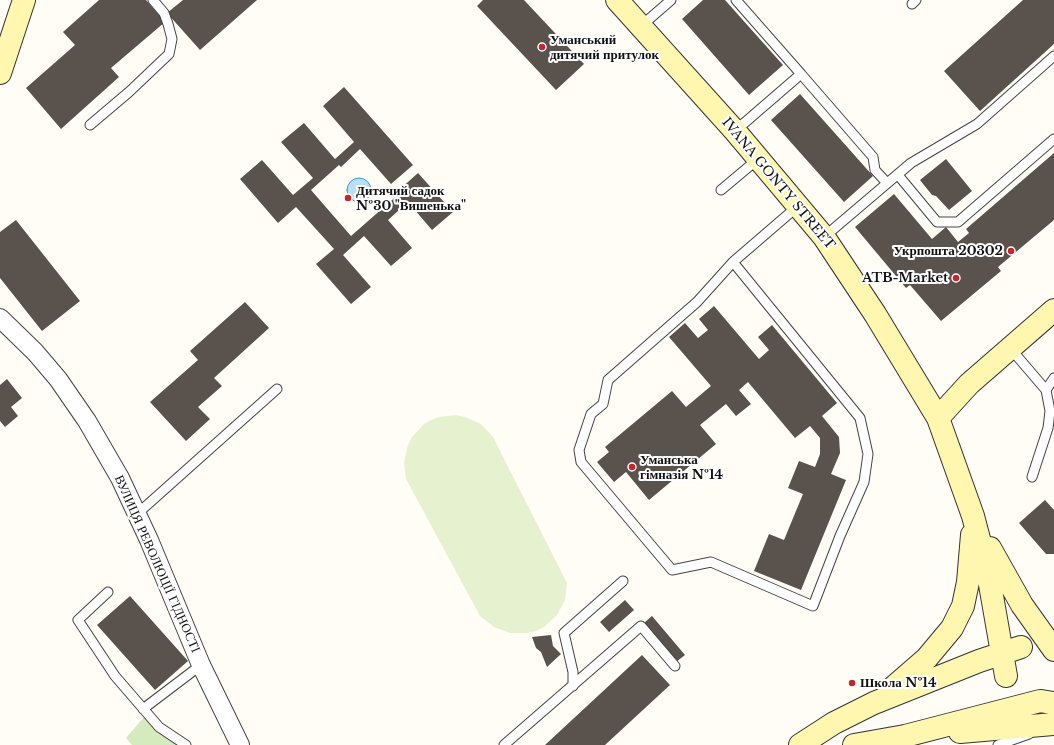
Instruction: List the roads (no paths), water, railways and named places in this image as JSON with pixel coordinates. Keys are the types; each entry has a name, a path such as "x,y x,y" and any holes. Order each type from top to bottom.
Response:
{"main road":[{"path":"0,73 24,0"},
{"name":"IVANA GONTY STREET","path":"617,0 736,131 799,206 824,237 836,263 875,314 938,418 973,516 988,574 1012,650 1006,676 1009,684 1018,696 1032,701 1049,699"},
{"path":"938,418 969,384 1054,310"},
{"name":"IVANA GONTY STREET","path":"973,516 1022,605 1054,651"},
{"name":"IVANA GONTY STREET","path":"874,703 927,658 952,628 963,606 968,582 973,516"},
{"path":"800,745 834,723 874,703 1012,650 1029,644 1042,644 1054,651"},
{"path":"854,745 905,736 1049,699"},
{"path":"905,736 1054,724"}],"street":[{"name":"ВУЛИЦЯ РЕВОЛЮЦІЇ ГІДНОСТІ","path":"0,318 35,352 62,385 95,434 120,478 137,514 201,665 240,745"}],"lane":[{"path":"90,125 129,92 168,54 172,39 164,13 154,0"},
{"path":"640,27 671,0"},
{"path":"736,0 873,157 875,170 887,183"},
{"path":"824,237 887,183 898,176 911,163 977,124 1054,56"},
{"path":"736,131 801,74"},
{"path":"898,176 937,222 958,222 1054,139"},
{"path":"721,190 759,158"},
{"path":"733,262 860,418 868,454 864,482 840,536 813,606 711,562 672,570 581,462 579,450 591,414 603,404 608,380 698,302 733,262 799,206"},
{"path":"1010,348 1046,390 1050,411 1048,428 1032,477"},
{"path":"1046,390 1054,378"},
{"path":"137,514 277,388"},
{"path":"573,686 573,672 564,634 623,580"},
{"path":"108,592 78,620 115,676 143,709 159,727 186,745"},
{"path":"504,745 641,626 675,666"},
{"path":"143,709 201,665"},
{"path":"998,745 1054,724"}],"water":[{"path":"359,178 368,181 371,190 368,199 359,202 350,199 347,190 350,181"}],"place":[{"name":"Уманський дитячий притулок","path":"542,47"},
{"name":"Дитячий садок №30 \"Вишенька\"","path":"348,198"},
{"name":"Укрпошта 20302","path":"1011,251"},
{"name":"ATB-Market","path":"956,278"},
{"name":"Уманська гімназія №14","path":"632,467"},
{"name":"Школа №14","path":"852,683"}]}
